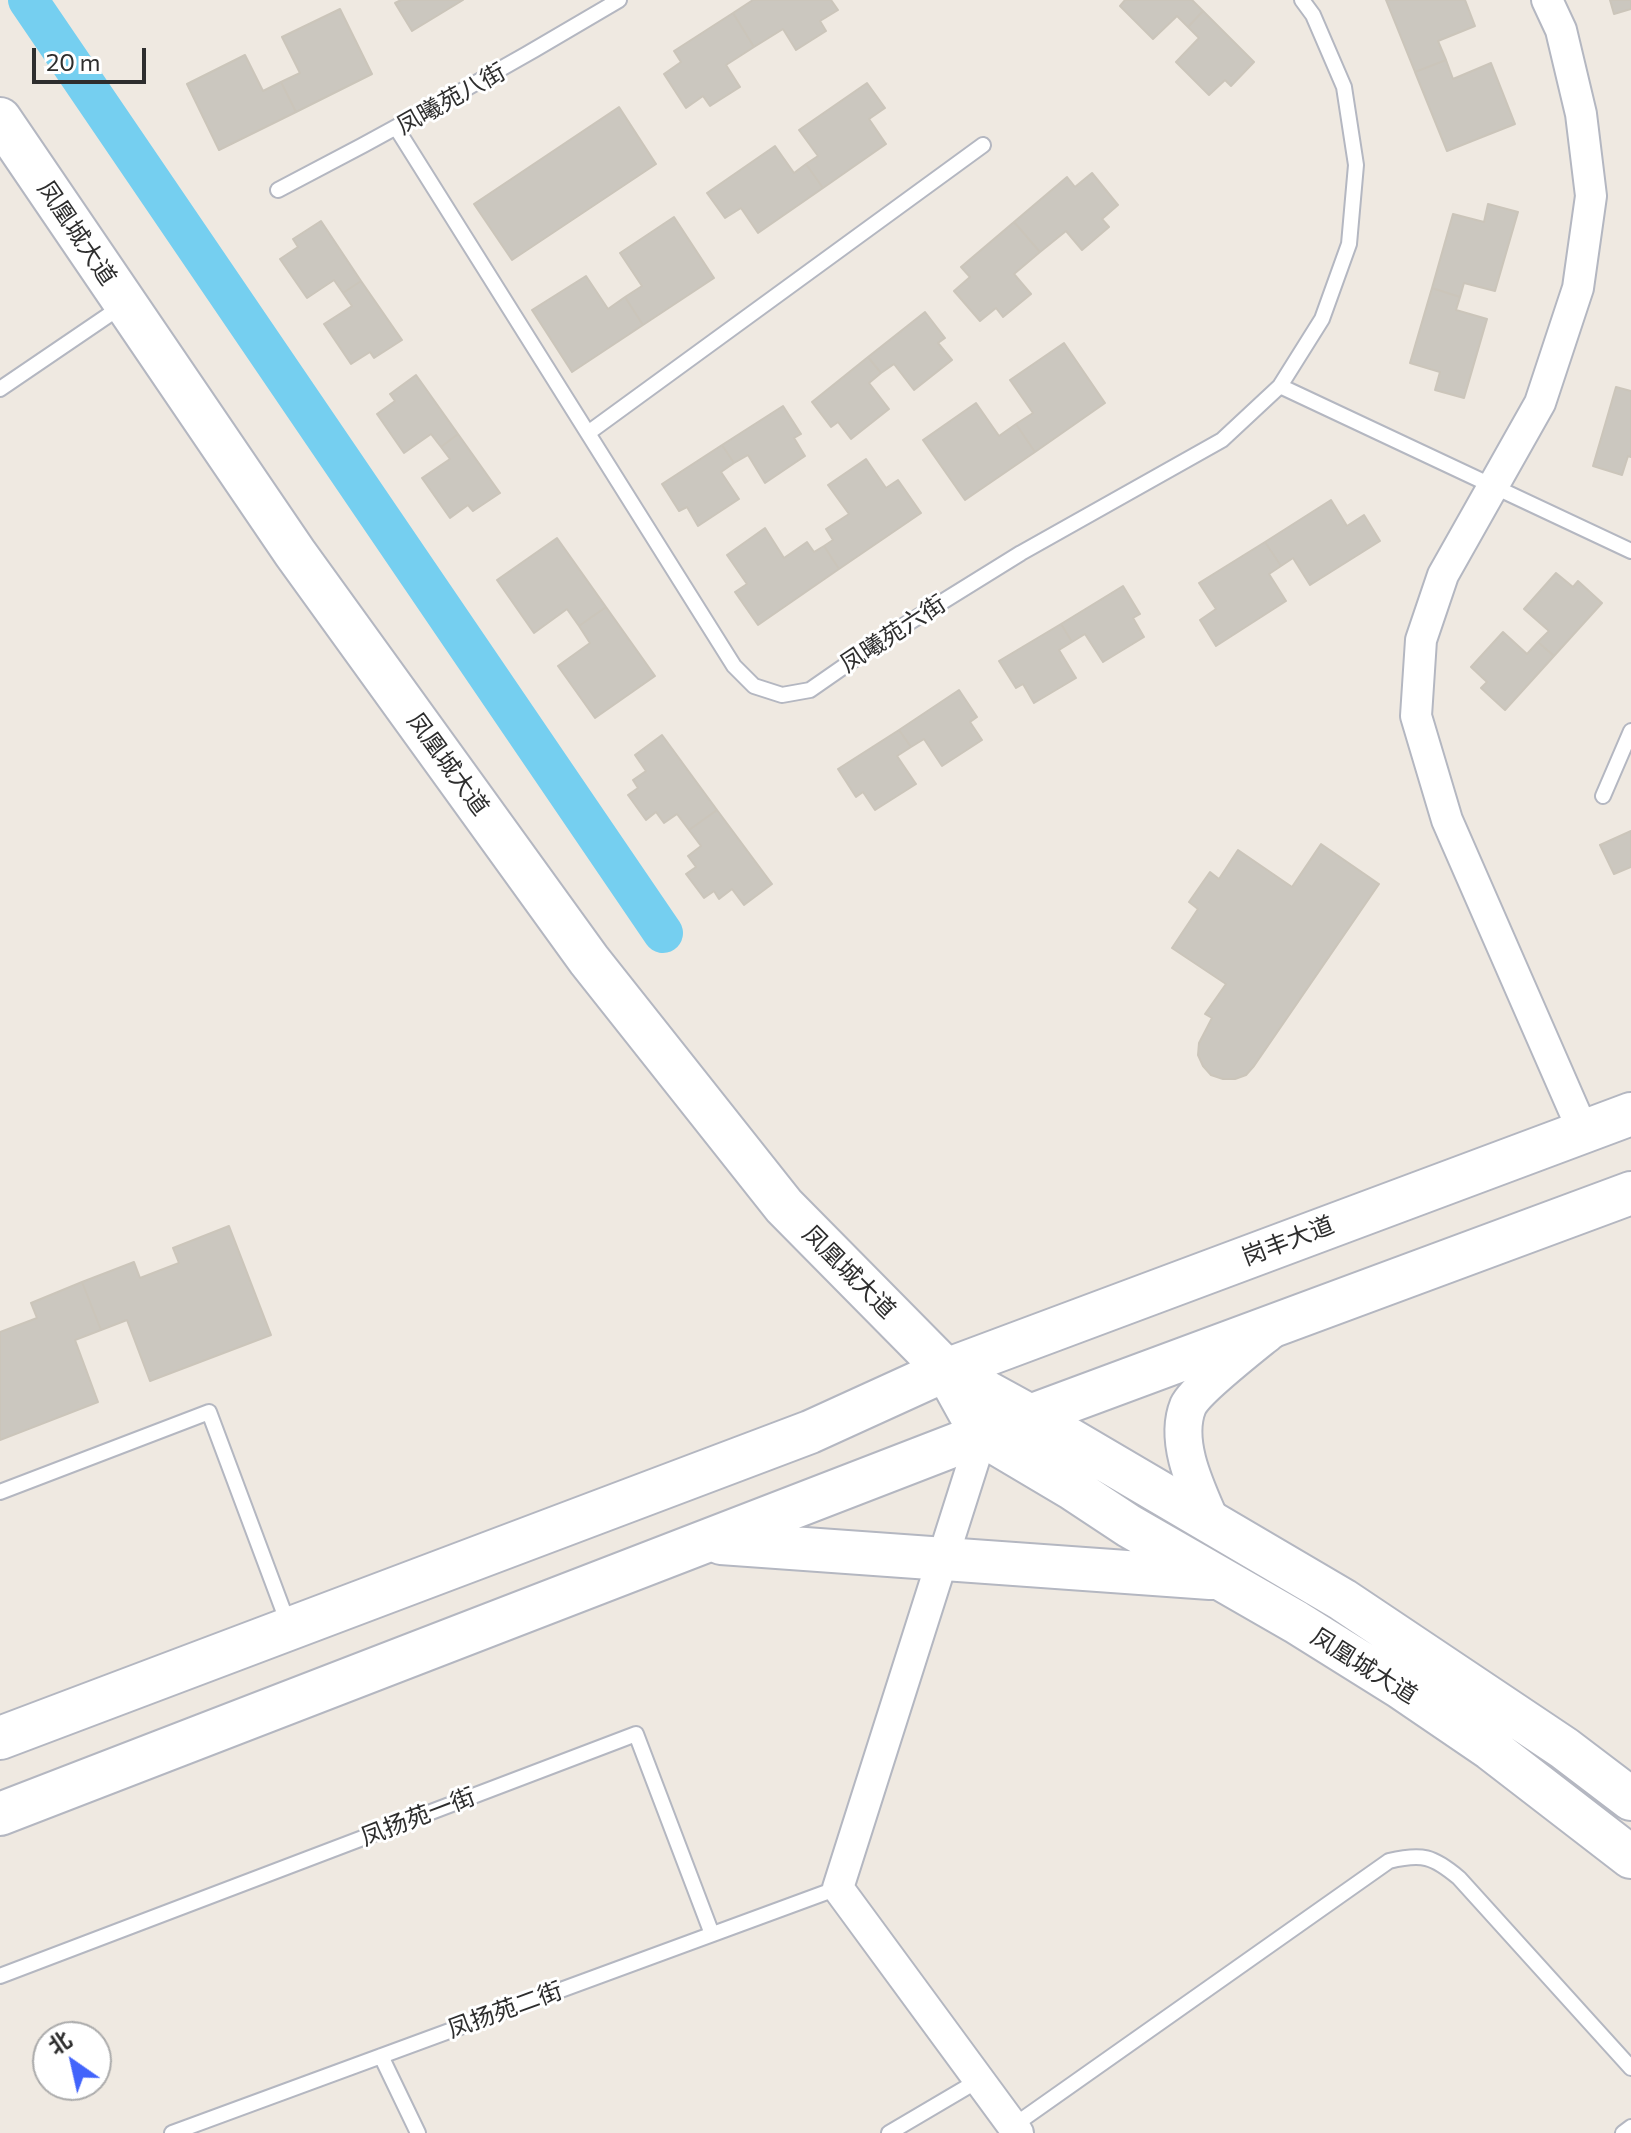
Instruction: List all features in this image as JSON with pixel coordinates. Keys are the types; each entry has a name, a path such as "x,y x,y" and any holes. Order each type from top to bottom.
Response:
{"main road":[{"name":"凤凰城大道","path":"0,119 295,553 589,960 784,1206 946,1370 982,1435 1296,1622 1439,1714 1491,1749 1631,1857"},
{"name":"岗丰大道","path":"0,1738 810,1432 946,1370 1631,1114"},
{"path":"0,1814 1030,1416 1631,1193"},
{"name":"凤凰城大道","path":"946,1370 1356,1608 1564,1748 1631,1799"},
{"path":"708,1542 1220,1579"}],"street":[{"path":"1547,0 1561,30 1581,114 1591,196 1578,288 1540,403 1443,575 1421,640 1416,716 1447,820 1583,1131"},
{"path":"1212,1524 1195,1481 1183,1436 1189,1405 1218,1375 1276,1326"},
{"path":"982,1435 838,1888 1015,2129"}],"lane":[{"name":"凤曦苑八街","path":"278,190 514,64 619,0"},
{"path":"1302,0 1313,15 1344,87 1356,165 1349,244 1322,319 1280,386 1631,551"},
{"name":"凤曦苑六街","path":"397,129 734,666 754,686 782,695 810,690 892,633 1021,553 1222,440 1280,386"},
{"path":"588,433 983,145"},
{"path":"0,389 125,303"},
{"path":"1603,796 1631,731"},
{"path":"0,1492 209,1412 290,1628"},
{"name":"凤扬苑一街","path":"0,1976 636,1734 712,1934"},
{"path":"1015,2129 1389,1861 1414,1855 1439,1861 1459,1878 1631,2068"},
{"name":"凤扬苑二街","path":"172,2133 838,1888"},
{"path":"381,2056 418,2133"},
{"path":"889,2133 979,2080"},
{"path":"1623,2133 1631,2127"}],"building":[{"path":"401,0 463,0 412,31 395,3"},
{"path":"753,0 831,0 838,10 820,21 826,31 796,50 783,29 754,47 733,13"},
{"path":"1125,0 1192,0 1203,11 1188,27 1177,16 1153,39 1120,6"},
{"path":"1386,0 1465,0 1475,26 1438,41 1446,60 1415,72"},
{"path":"1610,0 1631,0 1631,9 1614,14"},
{"path":"340,9 372,74 296,112 281,82 300,73 282,37"},
{"path":"1203,11 1254,62 1231,86 1225,80 1209,95 1176,62 1199,38 1188,27"},
{"path":"733,13 754,47 726,65 740,87 710,106 703,96 686,108 664,74 681,62 674,51"},
{"path":"245,55 263,91 281,82 296,112 219,150 187,84"},
{"path":"1446,60 1453,79 1491,63 1515,124 1447,151 1415,72"},
{"path":"867,83 885,108 869,119 886,144 823,188 806,164 818,156 799,130"},
{"path":"619,107 656,164 512,260 474,204"},
{"path":"775,146 794,173 806,164 823,188 758,233 741,208 725,218 707,193"},
{"path":"1092,173 1118,205 1102,219 1109,227 1082,250 1066,231 1040,252 1014,222 1067,177 1075,187"},
{"path":"1488,204 1518,212 1495,291 1464,283 1460,297 1432,288 1453,214 1484,222"},
{"path":"674,217 714,278 643,325 625,297 642,286 620,253"},
{"path":"321,221 361,281 343,293 334,280 307,298 280,259 298,247 293,239"},
{"path":"1014,222 1040,252 1014,274 1031,294 1003,317 996,308 980,321 954,291 970,277 961,267"},
{"path":"586,276 608,309 625,297 643,325 572,372 532,310"},
{"path":"361,281 402,340 374,358 370,352 351,364 324,324 352,306 343,293"},
{"path":"1432,288 1460,297 1456,310 1487,319 1464,398 1435,390 1440,372 1410,363"},
{"path":"925,312 945,338 938,343 952,360 914,390 894,364 881,373 868,357"},
{"path":"1064,343 1105,403 1035,452 1016,424 1033,413 1010,380"},
{"path":"868,357 881,373 869,383 889,409 851,439 838,422 831,427 812,402"},
{"path":"416,375 458,434 441,447 431,434 404,453 377,414 395,401 390,394"},
{"path":"1616,387 1631,391 1631,457 1628,456 1622,475 1593,466"},
{"path":"976,403 999,436 1016,424 1035,452 965,500 923,440"},
{"path":"783,406 801,434 794,438 805,456 765,483 748,455 734,463 722,445"},
{"path":"458,434 500,493 473,511 468,505 450,518 422,478 450,459 441,447"},
{"path":"722,445 734,463 721,472 739,499 698,526 687,507 679,511 662,484"},
{"path":"866,459 886,488 898,480 921,513 839,569 824,546 833,540 826,529 849,514 828,485"},
{"path":"1331,500 1347,526 1364,515 1380,541 1310,585 1293,558 1281,566 1265,542"},
{"path":"765,528 784,558 807,542 814,552 824,546 839,569 758,625 735,592 747,584 727,555"},
{"path":"557,538 606,607 579,626 567,609 534,633 497,580"},
{"path":"1265,542 1281,566 1269,574 1286,601 1216,646 1200,620 1216,609 1199,583"},
{"path":"1556,573 1573,587 1578,581 1602,603 1554,656 1538,642 1549,631 1524,609"},
{"path":"1123,586 1140,614 1133,618 1144,637 1103,662 1085,634 1072,642 1061,624"},
{"path":"606,607 655,676 595,718 558,666 590,643 579,626"},
{"path":"1061,624 1072,642 1059,650 1076,678 1034,703 1023,684 1016,688 999,661"},
{"path":"1503,632 1527,654 1538,642 1554,656 1505,710 1481,688 1487,682 1471,667"},
{"path":"959,690 977,717 970,722 982,740 942,766 924,739 911,747 899,730"},
{"path":"899,730 911,747 897,756 916,784 875,810 863,792 856,797 838,769"},
{"path":"662,735 717,810 689,830 677,814 664,823 656,812 646,820 628,795 638,788 633,780 646,771 635,755"},
{"path":"717,810 772,884 744,905 732,889 719,899 714,891 704,898 686,874 696,867 688,856 701,846 689,830"},
{"path":"1631,831 1631,867 1614,874 1600,845"},
{"path":"1321,844 1379,884 1254,1066 1246,1075 1235,1079 1211,1075 1198,1055 1199,1043 1212,1018 1205,1014 1226,984 1172,948 1198,909 1189,902 1210,872 1219,879 1238,850 1292,887"},
{"path":"229,1226 271,1335 150,1381 127,1320 101,1330 82,1282 134,1262 140,1278 179,1263 173,1248"},
{"path":"82,1282 101,1330 75,1340 98,1402 0,1440 0,1332 37,1318 31,1303"}],"waterway":[{"path":"28,0 663,933"}]}
